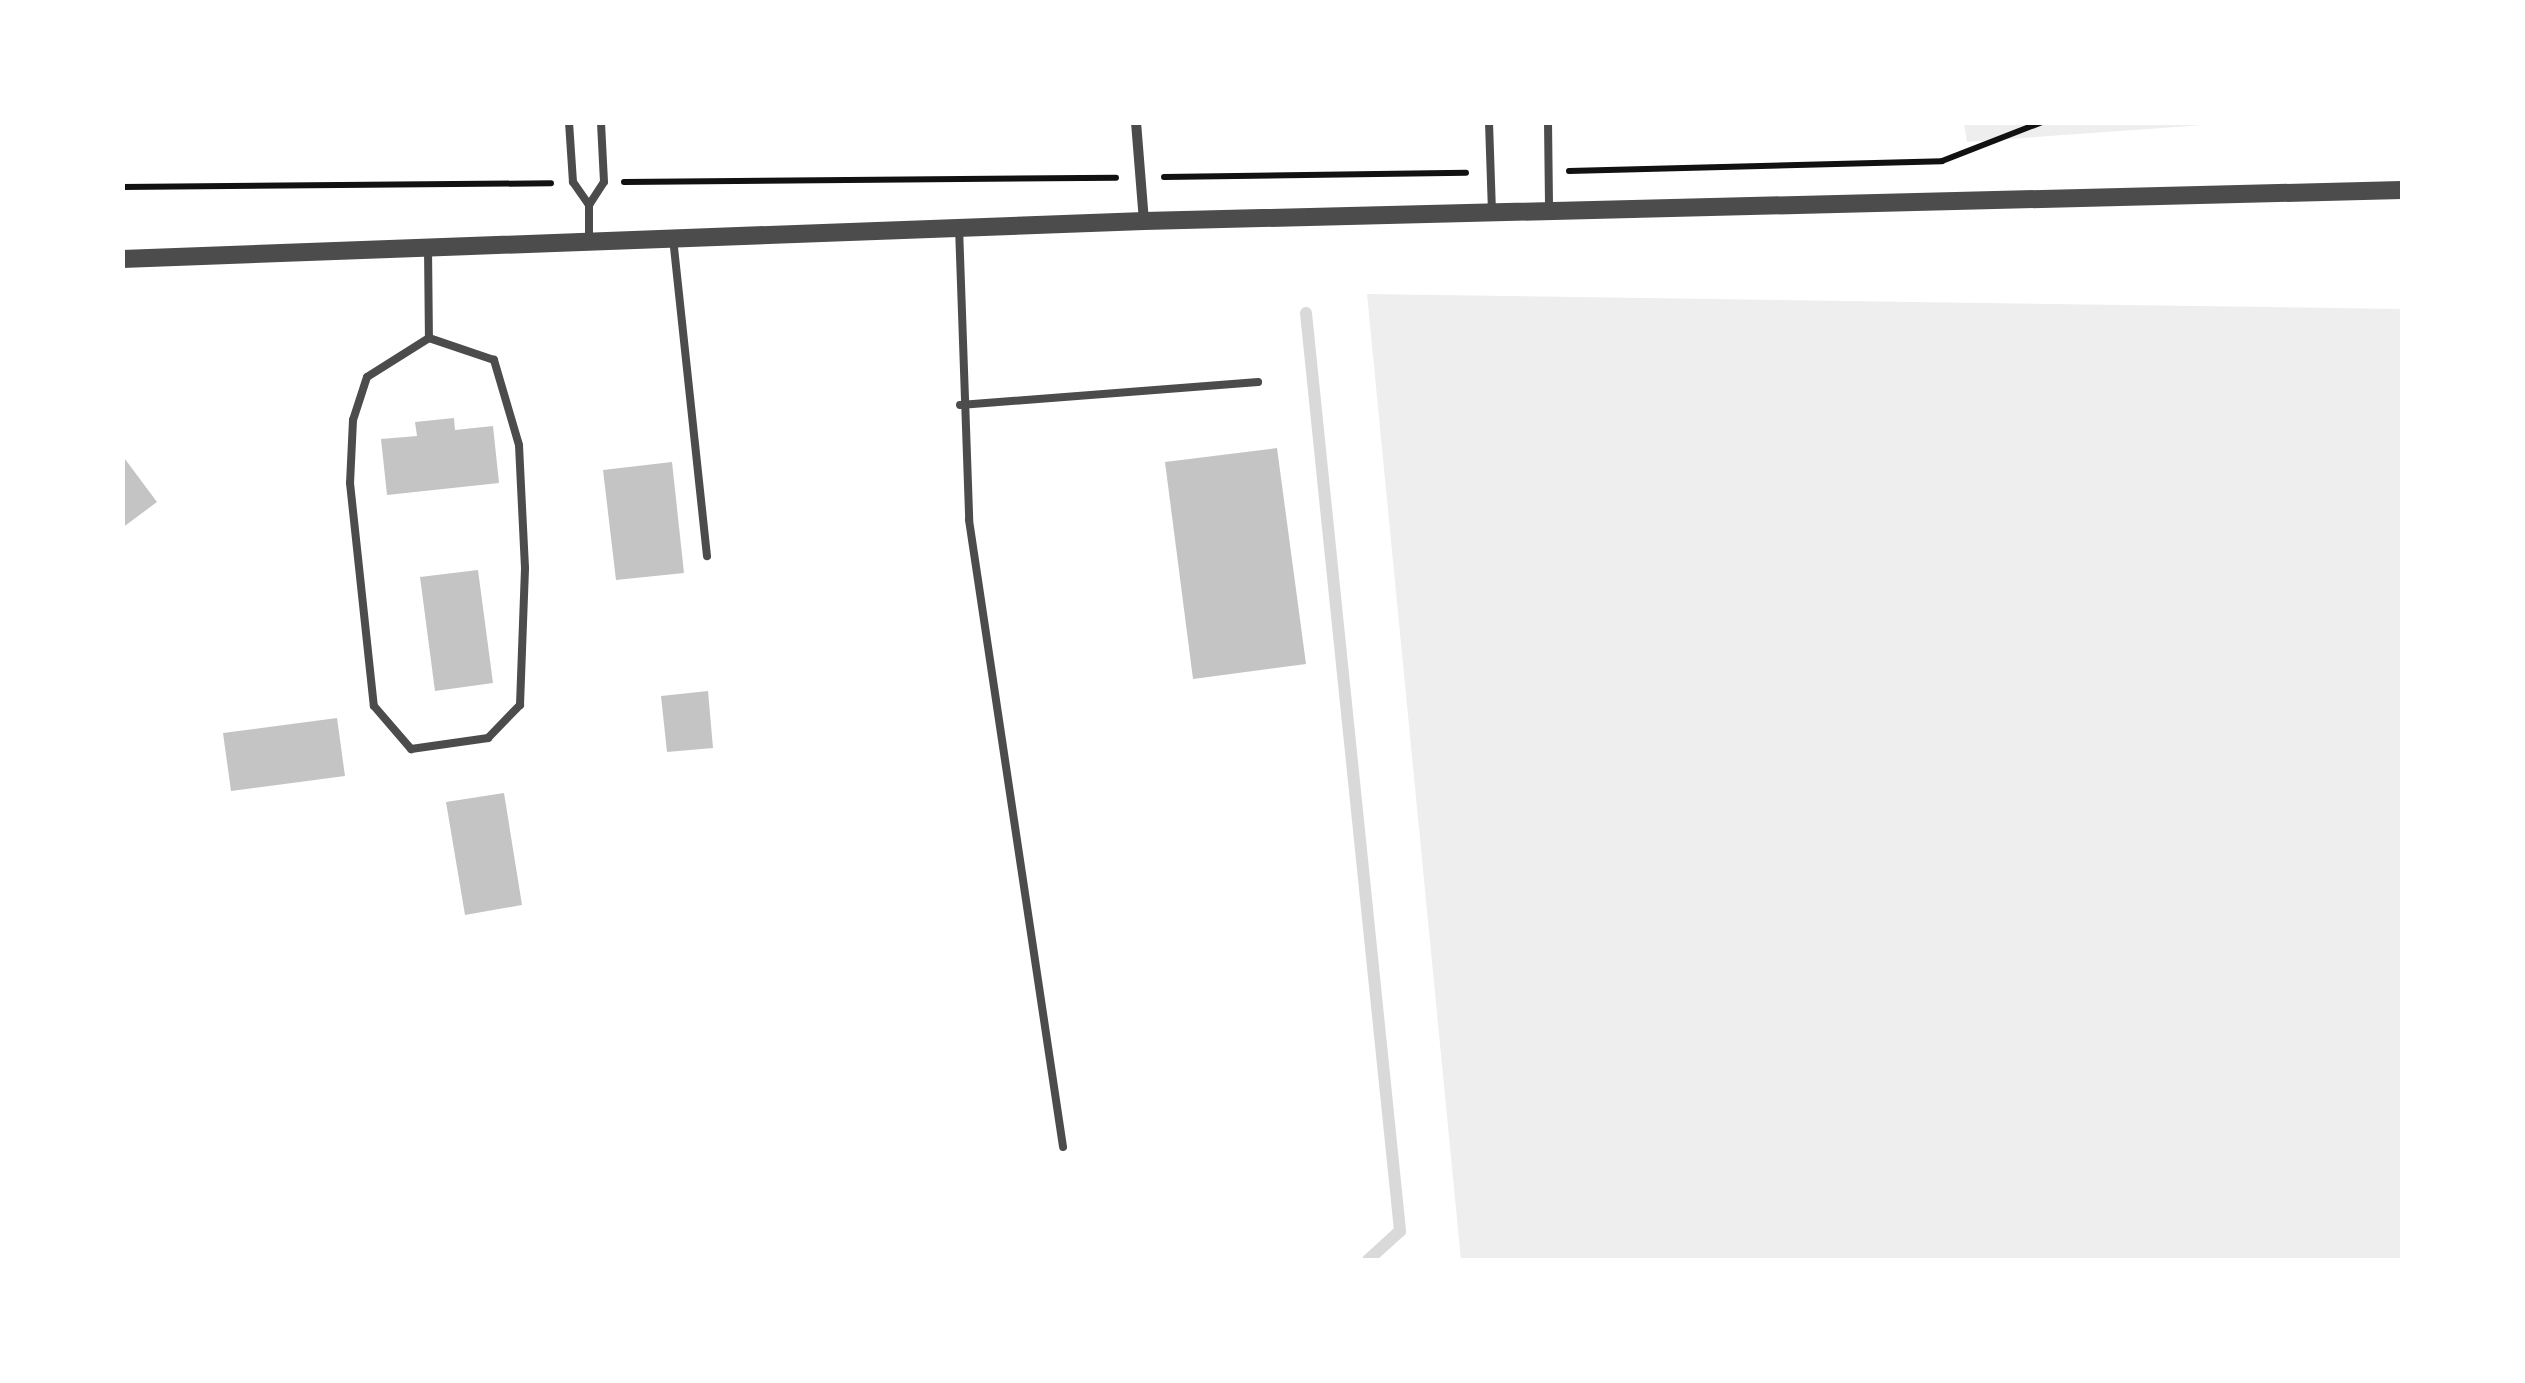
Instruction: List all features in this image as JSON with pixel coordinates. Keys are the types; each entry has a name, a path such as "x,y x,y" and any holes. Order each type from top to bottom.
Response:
{"street":[{"path":"1136,122 1144,221"},
{"path":"122,259 1144,221 2402,190"}],"lane":[{"path":"568,122 573,182 589,205"},
{"path":"589,242 589,205 604,182 601,122"},
{"path":"1489,122 1492,212"},
{"path":"1548,122 1549,210"},
{"path":"959,228 960,405 969,520 1063,1146"},
{"path":"674,238 707,556"},
{"path":"428,248 429,338"},
{"path":"429,338 494,360 519,445 525,568 520,705 488,738 411,748 374,706 350,483 353,420 367,376 429,338"},
{"path":"960,405 1258,382"}],"path":[{"path":"1549,171 1942,161 2042,122"},
{"path":"604,182 1490,173"},
{"path":"122,187 573,182"}],"shaded area":[{"path":"1964,123 2232,123 1967,142"},
{"path":"1367,294 2402,309 2402,1260 1461,1260"}],"building":[{"path":"454,418 455,430 493,426 499,483 387,495 381,439 417,436 415,422"},
{"path":"1277,448 1306,664 1193,679 1165,462"},
{"path":"122,455 157,502 122,528"},
{"path":"672,462 684,573 616,580 603,470"},
{"path":"478,570 493,683 435,691 420,577"},
{"path":"708,691 713,748 667,752 661,696"},
{"path":"337,718 345,776 231,791 223,733"},
{"path":"504,793 522,905 465,915 446,802"}],"waterway":[{"path":"1306,313 1400,1231 1368,1260"}]}
